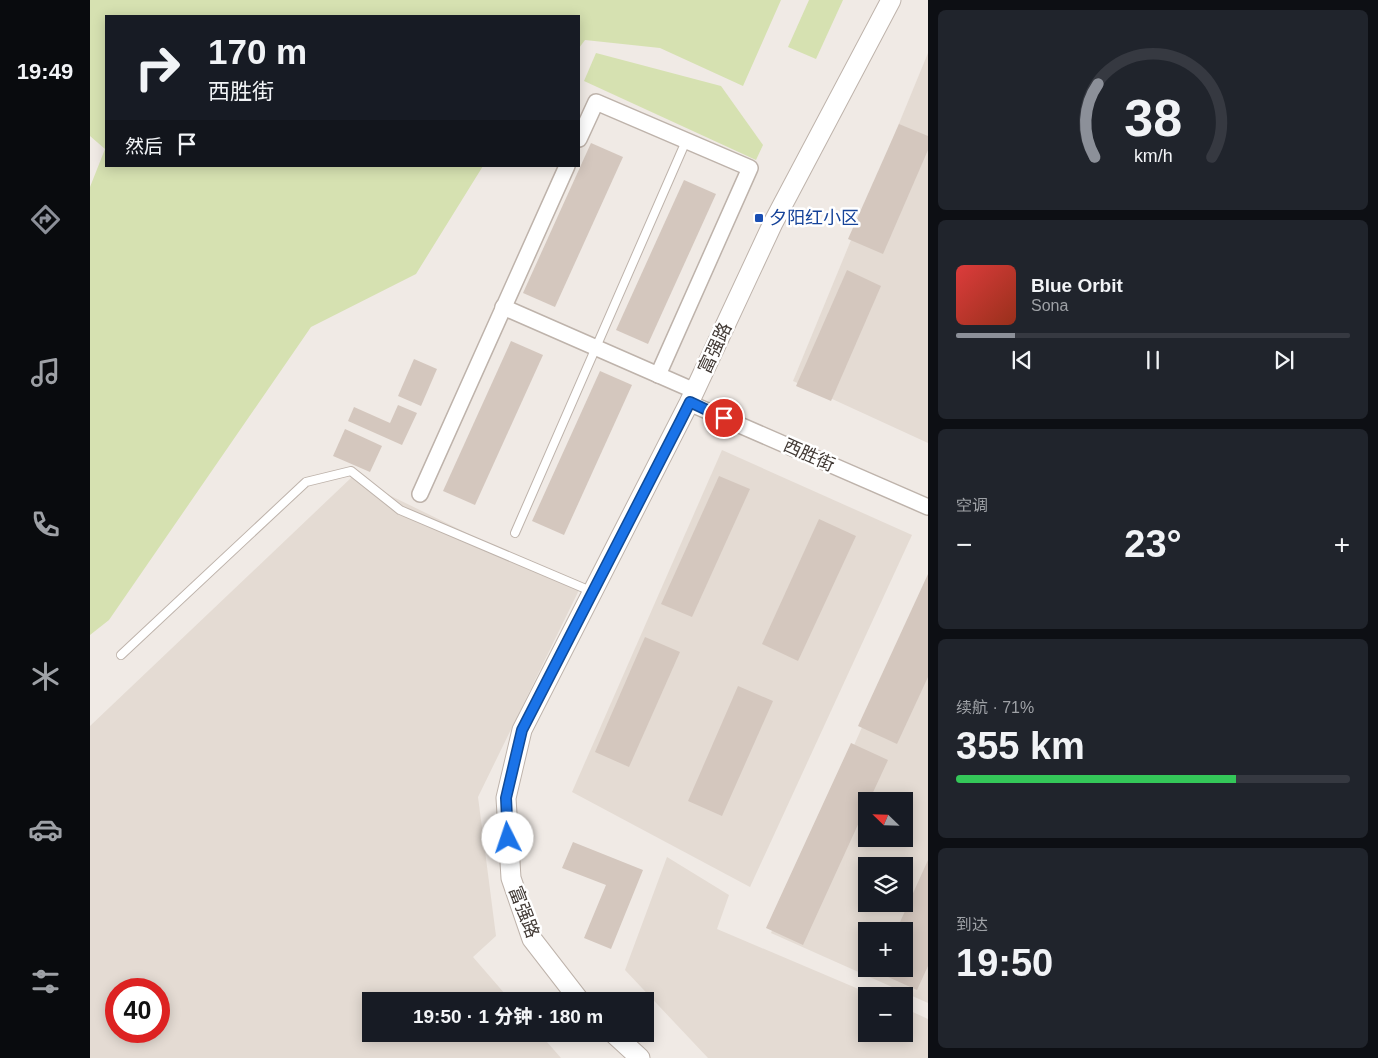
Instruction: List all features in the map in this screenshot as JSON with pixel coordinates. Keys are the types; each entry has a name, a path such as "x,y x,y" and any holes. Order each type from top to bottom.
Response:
{"street":[{"name":"富强路","path":"573,992 532,938 511,878 506,798 522,730 692,397 774,223 891,0"},
{"path":"580,137 596,102 750,168 658,374"},
{"path":"420,494 567,167"},
{"name":"西胜街","path":"504,307 658,374 692,397 928,507"},
{"path":"623,1042 640,1058"}],"lane":[{"path":"515,533 686,141"},
{"path":"121,656 306,482 351,471 400,510 592,592"}],"shaded area":[{"path":"928,53 928,443 793,381"},
{"path":"722,450 912,535 750,887 572,792"},
{"path":"352,477 580,588 478,797 496,936 473,957 503,992 362,992 362,1042 547,1042 561,1058 90,1058 90,726"},
{"path":"928,578 928,1003 913,996 913,987 892,987 870,977 913,977 913,922 858,922 858,972 771,933"},
{"path":"667,857 729,895 717,929 858,989 858,1042 913,1042 913,1012 928,1019 928,1058 708,1058 654,1001 654,992 646,992 625,970"}],"green space":[{"path":"90,0 781,0 743,86 660,48 585,40 580,47 580,15 105,15 105,149 90,136"},
{"path":"809,0 843,0 816,59 788,47"},
{"path":"596,53 721,86 763,145 756,160 584,81"},
{"path":"105,149 105,167 482,167 416,274 311,327 109,620 90,635 90,187"}],"building":[{"path":"899,124 928,136 928,150 883,254 848,239"},
{"path":"591,143 623,157 555,307 523,293"},
{"path":"684,180 716,194 648,344 616,330"},
{"path":"847,270 881,286 831,401 796,386"},
{"path":"511,341 543,355 475,505 443,491"},
{"path":"414,359 437,369 421,406 398,396"},
{"path":"600,371 632,385 564,535 532,521"},
{"path":"398,405 417,413 402,445 348,421 354,407 390,423"},
{"path":"345,429 382,446 370,472 333,456"},
{"path":"719,476 750,489 692,617 661,604"},
{"path":"819,519 856,536 798,661 762,644"},
{"path":"928,574 928,677 897,744 858,726"},
{"path":"645,637 680,652 629,767 595,752"},
{"path":"738,686 773,701 722,816 688,801"},
{"path":"851,743 888,760 873,792 858,792 858,825 803,945 766,928"},
{"path":"573,842 643,870 611,949 584,938 606,885 562,868"},
{"path":"928,860 928,966 917,990 888,977 913,977 913,922 900,922 905,912 913,912 913,893"}],"place":[{"name":"夕阳红小区","path":"759,218"}],"route":[{"path":"508,838 506,798 522,730 690,402 724,418"}]}
